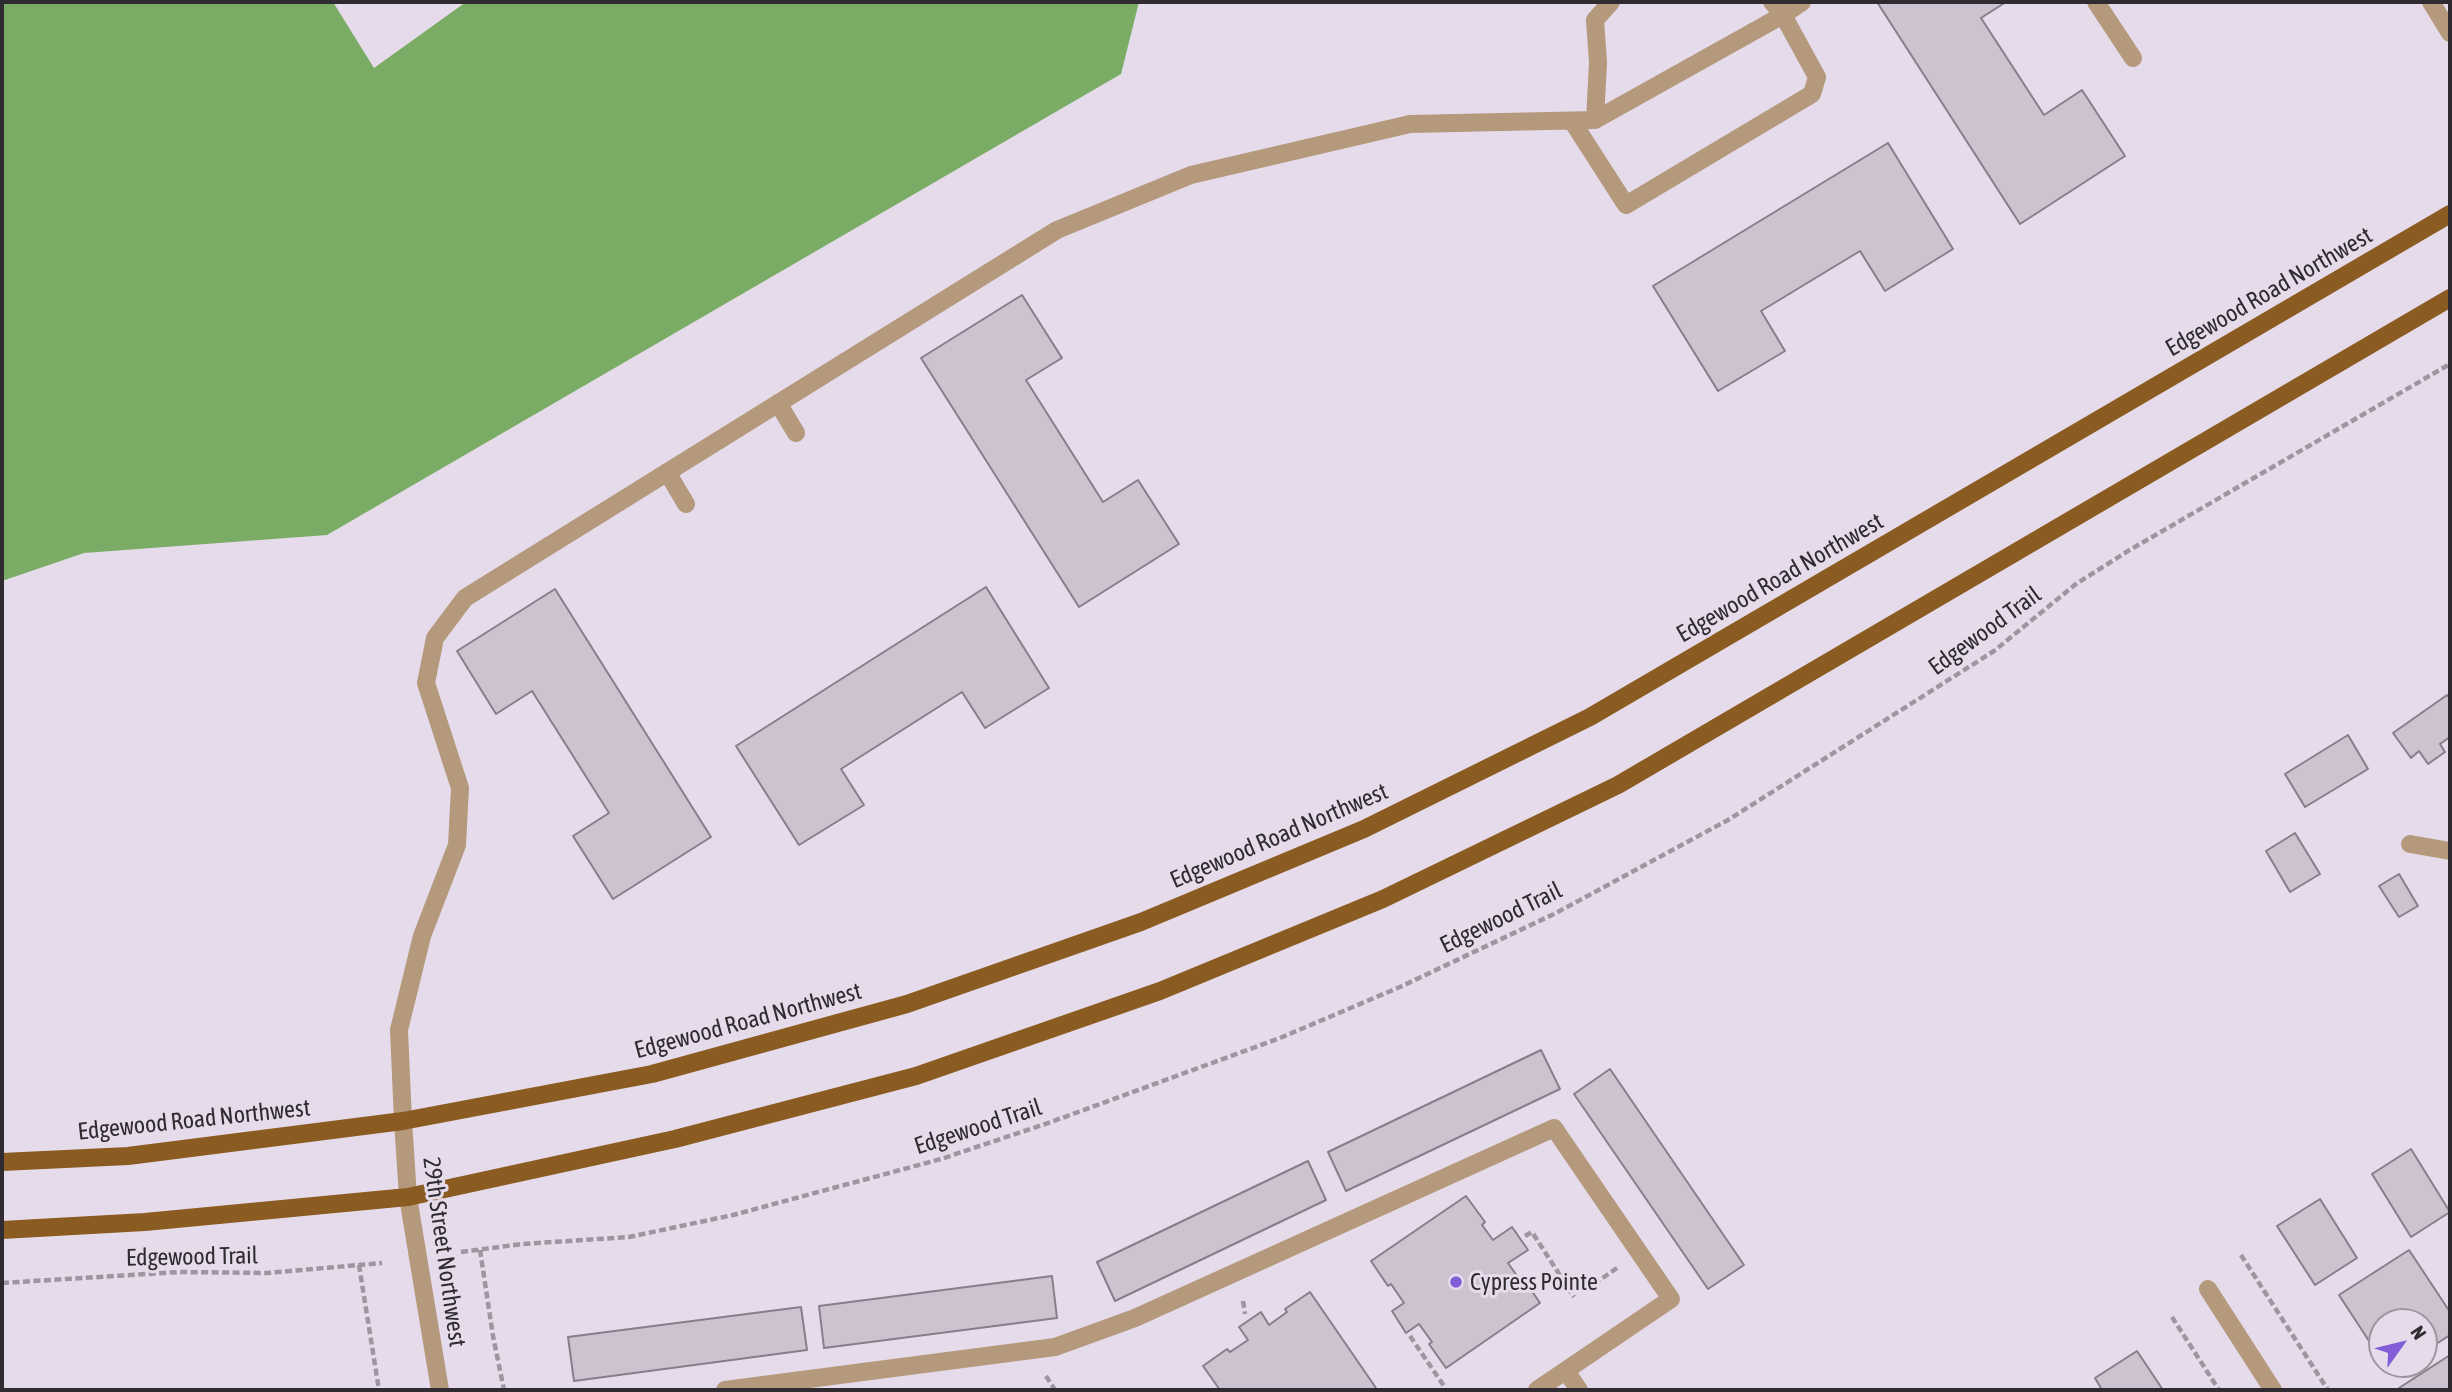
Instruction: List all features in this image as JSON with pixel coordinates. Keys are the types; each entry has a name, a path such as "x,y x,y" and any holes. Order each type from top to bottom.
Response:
{"main road":[{"name":"Edgewood Road Northwest","path":"2,1162 128,1156 403,1121 652,1074 906,1004 1141,922 1364,829 1590,717 2450,214"},
{"path":"2,1230 145,1222 408,1197 675,1139 916,1076 1160,991 1383,899 1618,785 2450,298"}],"street":[{"path":"1595,120 1598,62 1595,20 1611,2"},
{"path":"1595,120 1777,8 1802,2"},
{"path":"2096,2 2133,58"},
{"path":"2431,2 2450,33"},
{"path":"1572,121 1626,205 1811,94 1817,77 1777,8"},
{"name":"29th Street Northwest","path":"440,1390 408,1197 399,1030 422,936 457,845 460,788 426,683 435,638 465,598 1057,230 1191,175 1410,124 1595,120"},
{"path":"778,403 796,433"},
{"path":"667,472 686,504"},
{"path":"2410,844 2450,851"},
{"path":"725,1390 1055,1347 1135,1318 1554,1128 1671,1299 1537,1390"},
{"path":"2208,1289 2273,1390"},
{"path":"1566,1371 1579,1390"}],"path":[{"name":"Edgewood Trail","path":"461,1252 522,1244 629,1237 733,1215 941,1159 1051,1122 1280,1038 1400,987 1554,914 1728,820 1994,651 2076,584 2128,551 2450,364"},
{"path":"1525,1236 1532,1232 1574,1297"},
{"path":"480,1249 504,1390"},
{"path":"2241,1255 2328,1390"},
{"name":"Edgewood Trail","path":"2,1283 179,1272 267,1273 382,1263"},
{"path":"359,1265 379,1390"},
{"path":"2172,1317 2219,1390"},
{"path":"1410,1336 1444,1386"}],"green space":[{"path":"2,2 333,2 374,68 466,2 1139,2 1121,74 327,535 84,553 2,581"}],"building":[{"path":"1877,2 2006,2 1981,18 2044,115 2082,90 2125,156 2020,224"},
{"path":"1888,143 1953,249 1885,291 1860,251 1761,311 1785,351 1718,391 1653,286"},
{"path":"1022,295 1062,358 1026,380 1103,502 1138,480 1179,544 1079,607 921,358"},
{"path":"986,587 1049,688 985,728 962,692 841,769 864,805 799,845 736,746"},
{"path":"555,589 711,837 613,899 573,836 609,813 532,691 496,714 457,651"},
{"path":"2447,695 2450,699 2450,737 2440,744 2445,752 2428,764 2419,751 2411,758 2393,733"},
{"path":"2348,735 2368,769 2305,807 2285,774"},
{"path":"2295,833 2320,874 2290,892 2266,851"},
{"path":"2399,874 2418,906 2399,917 2379,886"},
{"path":"1541,1050 1560,1089 1346,1191 1328,1152"},
{"path":"1610,1069 1744,1265 1708,1289 1574,1094"},
{"path":"2411,1149 2450,1212 2411,1237 2372,1174"},
{"path":"1308,1161 1326,1200 1115,1301 1097,1262"},
{"name":"Cypress Pointe","path":"1466,1196 1485,1222 1482,1225 1493,1240 1512,1227 1528,1250 1508,1263 1520,1280 1523,1278 1540,1303 1446,1368 1419,1324 1406,1333 1392,1311 1404,1303 1371,1261"},
{"path":"2320,1199 2357,1258 2315,1285 2277,1226"},
{"path":"2409,1250 2450,1312 2450,1335 2438,1343 2438,1308 2368,1308 2368,1339 2339,1295"},
{"path":"1052,1276 1057,1318 824,1348 819,1306"},
{"path":"1310,1292 1376,1388 1220,1390 1203,1366 1227,1349 1230,1352 1248,1340 1239,1327 1261,1312 1269,1325 1287,1312 1285,1309"},
{"path":"801,1307 807,1350 574,1381 568,1337"},
{"path":"2137,1351 2163,1390 2102,1390 2095,1378"},
{"path":"2450,1355 2450,1390 2400,1390 2399,1388 2414,1378 2438,1378 2438,1363"}],"place":[{"name":"Cypress Pointe","path":"1456,1282"}]}
